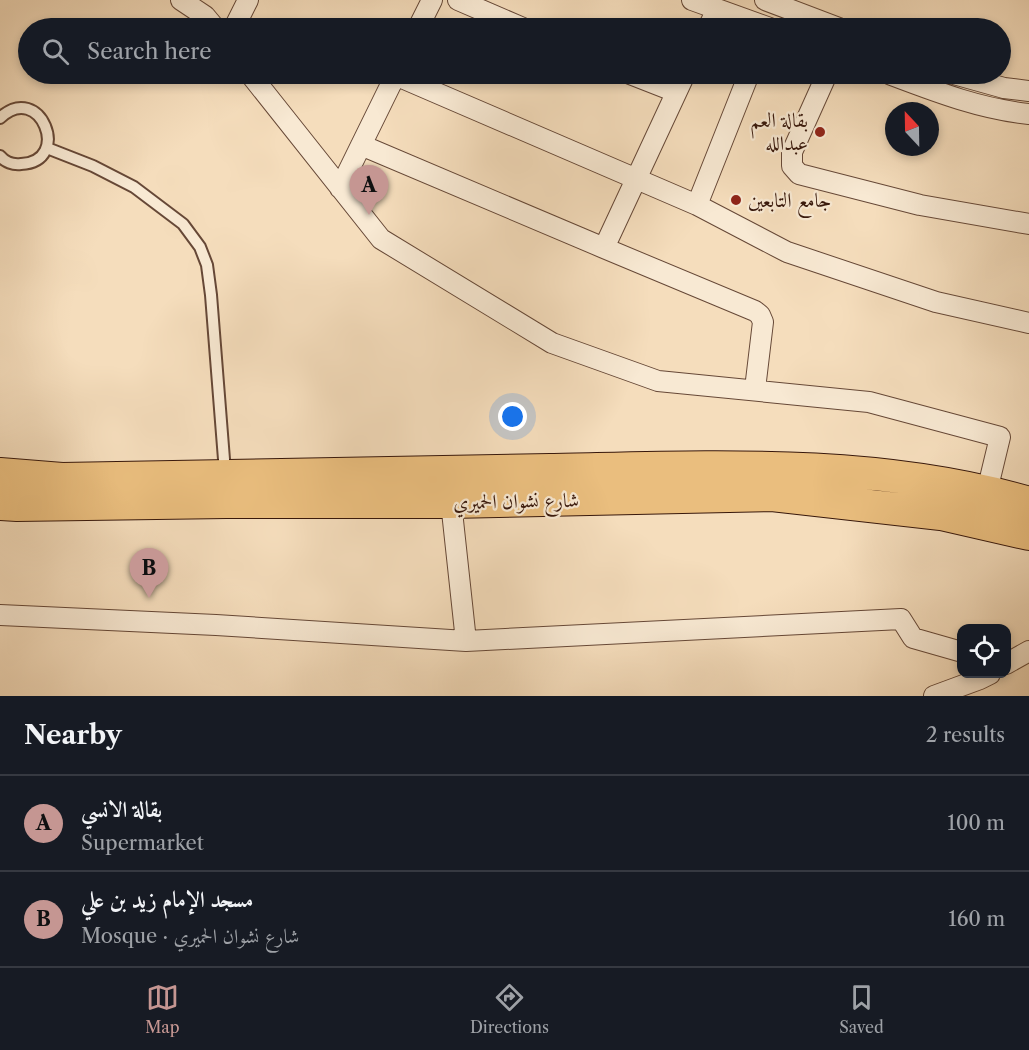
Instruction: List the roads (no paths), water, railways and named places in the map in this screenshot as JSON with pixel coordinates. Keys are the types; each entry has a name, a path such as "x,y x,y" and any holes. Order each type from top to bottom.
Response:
{"main road":[{"name":"شارع نشوان الحميري","path":"0,474 62,479 697,467 850,471 987,491 1029,503"},
{"name":"شارع نشوان الحميري","path":"0,504 451,502 772,495 940,514 1029,534"}],"street":[{"path":"181,0 207,18"},
{"path":"239,18 248,0"},
{"path":"423,18 432,0"},
{"path":"458,0 500,18"},
{"path":"692,0 741,18"},
{"path":"765,0 813,18"},
{"path":"713,18 717,9"},
{"path":"258,84 381,239 552,343 658,381 869,402 1000,437 987,491"},
{"path":"340,188 391,84"},
{"path":"419,84 697,205 787,252 936,302 1029,322"},
{"path":"656,84 676,92"},
{"path":"604,248 680,84"},
{"path":"697,205 744,84"},
{"path":"823,84 792,153 792,166 799,174 920,205 1029,224"},
{"path":"915,84 1003,112 1029,114"},
{"path":"990,84 1029,92"},
{"path":"361,146 754,311 760,315 763,322 755,389"},
{"path":"451,502 466,641"},
{"path":"0,615 216,625 466,641 901,619 913,638 957,651"},
{"path":"1011,651 1029,650"},
{"path":"1011,661 1029,650"},
{"path":"934,696 982,678"}],"lane":[{"path":"0,118 13,110 26,109 37,114 45,123 49,136 46,148 39,158 28,164 15,165 3,160 0,156"},
{"path":"46,148 93,166 134,187 194,236 207,264 226,476"}],"place":[{"name":"بقالة العم عبدالله","path":"820,132"},
{"name":"جامع التابعين","path":"736,200"},
{"name":"بقالة الانسي","path":"369,215"},
{"name":"مسجد الإمام زيد بن علي","path":"149,598"}]}
